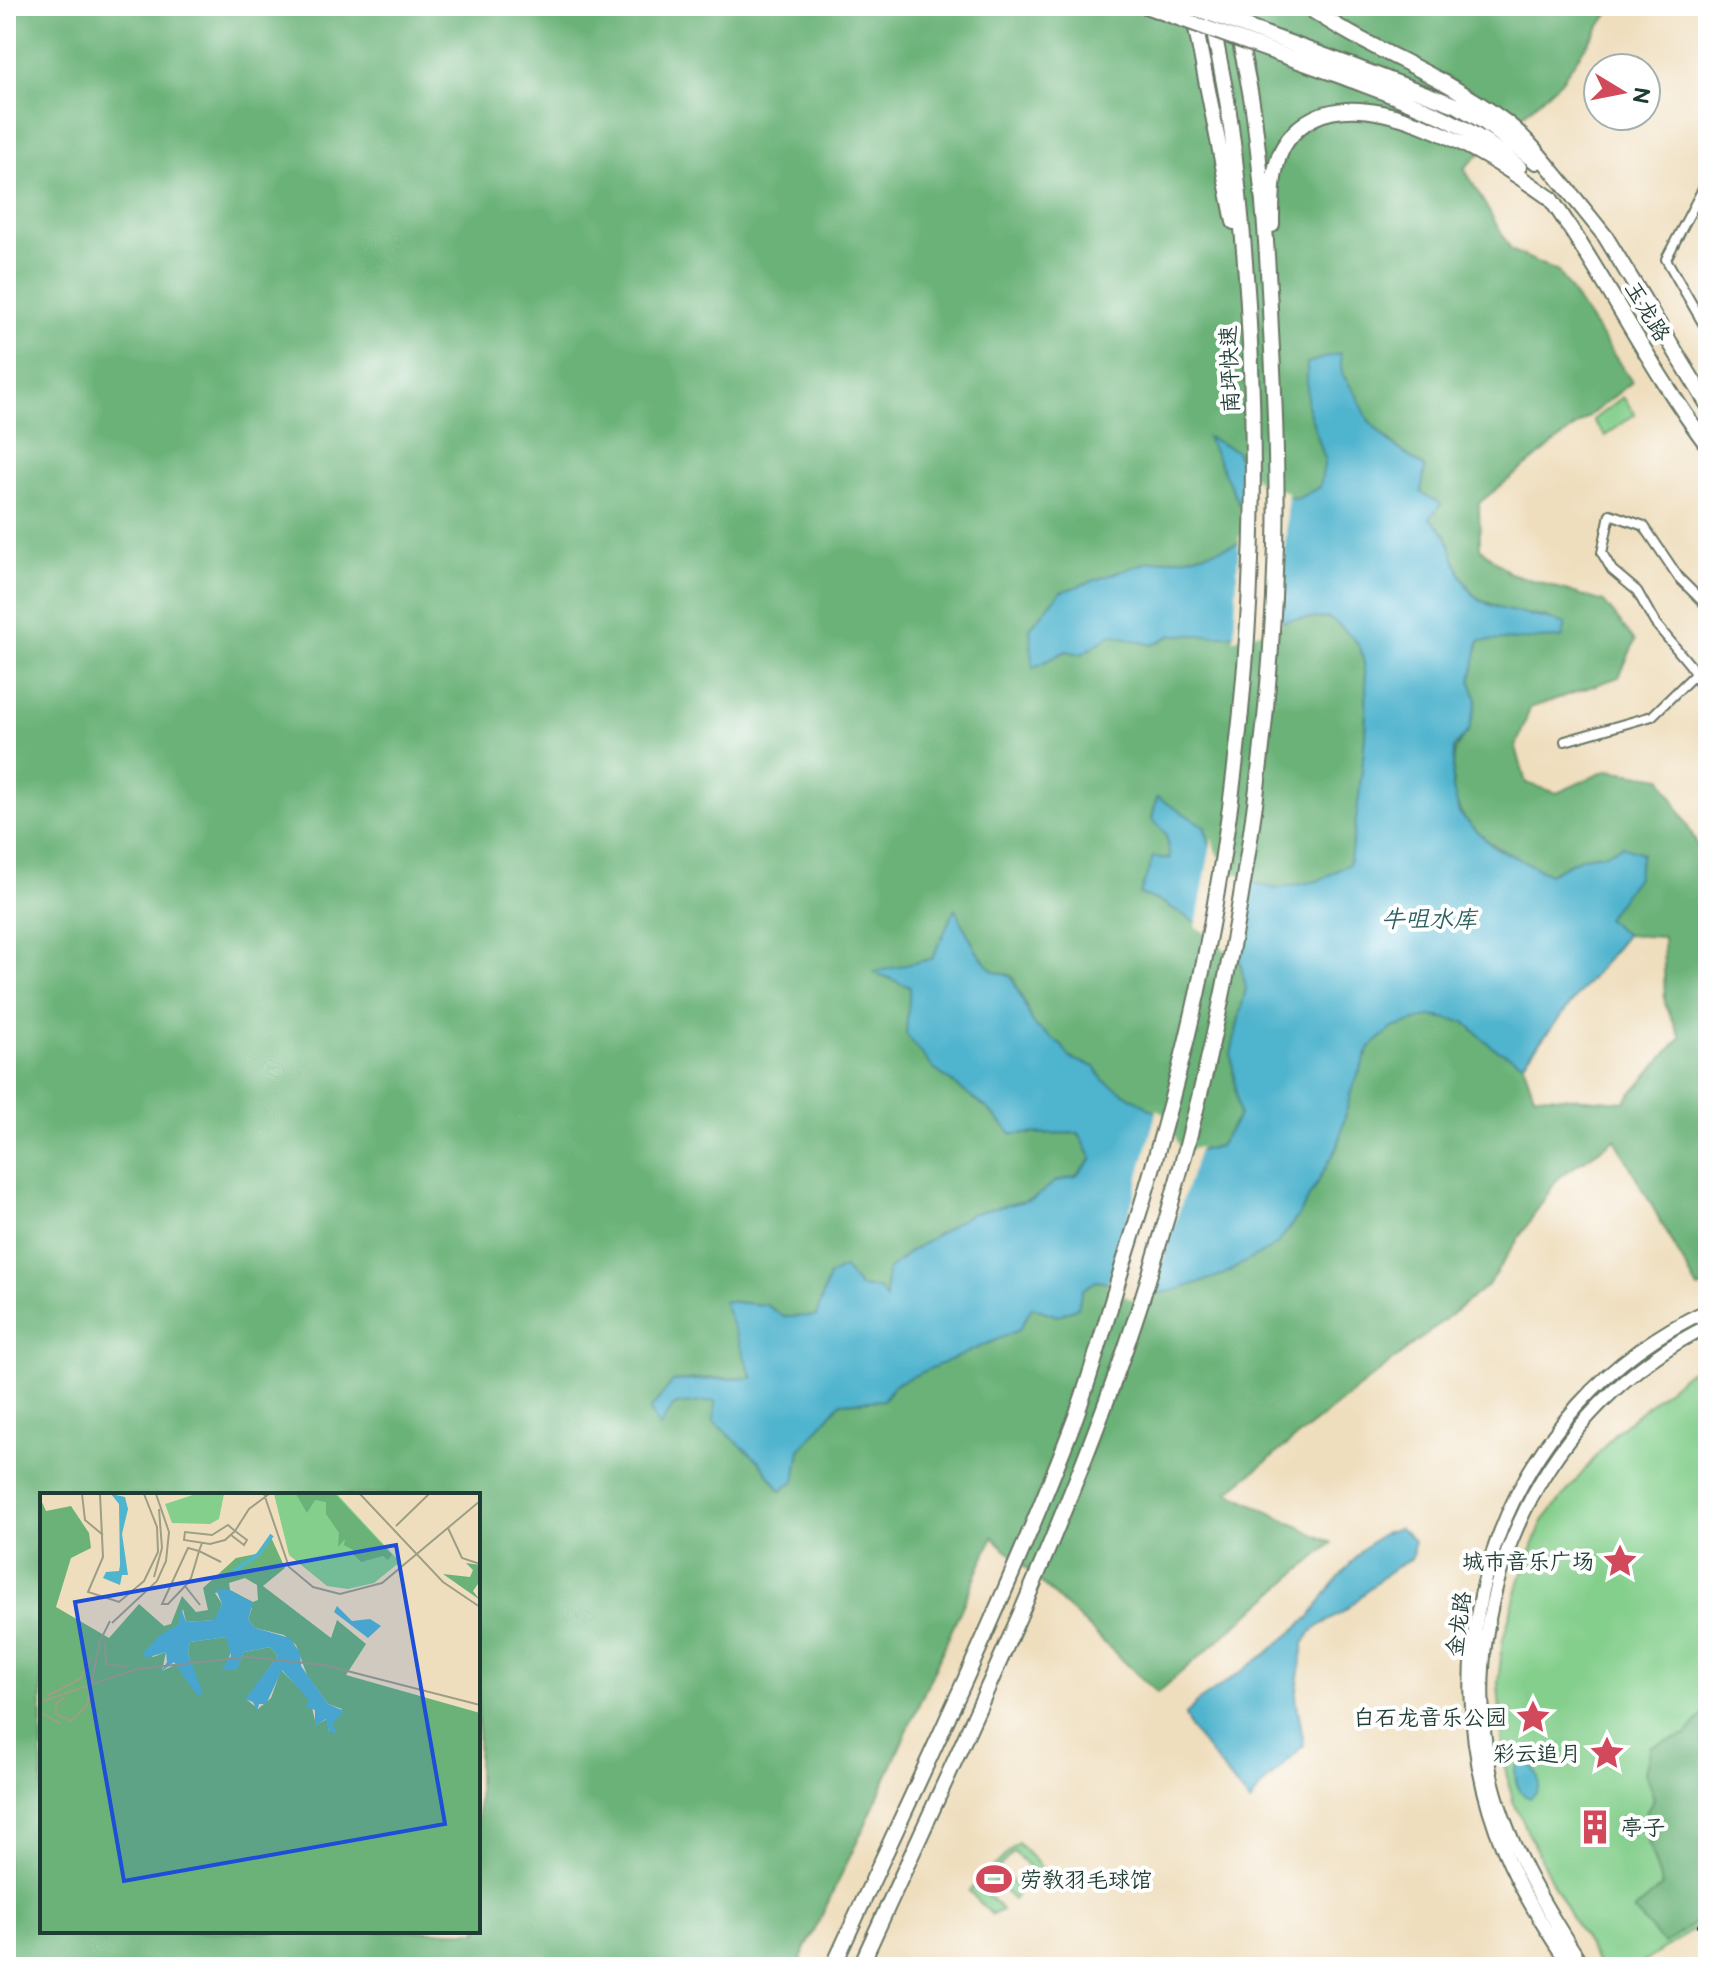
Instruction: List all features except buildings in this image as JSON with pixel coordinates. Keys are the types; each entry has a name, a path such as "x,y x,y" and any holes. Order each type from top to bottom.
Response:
{"main road":[{"path":"1145,6 1458,106 1510,140 1564,185"},
{"path":"1190,6 1348,71 1454,121 1503,153 1550,198"},
{"path":"1190,6 1249,299"},
{"path":"1209,6 1231,120 1249,299"},
{"path":"1232,6 1254,114 1270,301"},
{"path":"1306,6 1355,37 1473,99 1502,119 1528,141 1564,185"},
{"path":"1270,301 1274,181 1285,143 1297,129 1314,118 1335,111 1359,110 1435,130 1512,171 1550,198"},
{"name":"玉龙路","path":"1564,185 1605,236 1708,405"},
{"name":"玉龙路","path":"1550,198 1585,248 1654,365 1708,446"},
{"name":"南坪快速","path":"833,1967 947,1723 1074,1421 1150,1179 1204,964 1232,796 1243,670 1251,545 1253,437 1249,299"},
{"name":"南坪快速","path":"860,1967 1022,1609 1090,1443 1127,1344 1192,1134 1221,1000 1256,796 1269,672 1276,547 1277,437 1270,301"},
{"name":"金龙路","path":"1570,1967 1515,1875 1503,1849 1484,1788 1474,1727 1472,1672 1483,1590 1505,1515 1533,1460 1559,1424 1606,1374 1649,1343 1708,1310"},
{"name":"金龙路","path":"1584,1967 1527,1875 1496,1792 1486,1741 1482,1691 1491,1605 1507,1547 1519,1520 1564,1446 1617,1389 1648,1364 1708,1326"}],"street":[{"path":"1708,179 1666,259 1708,332"},
{"path":"1708,607 1679,578 1644,526 1610,514 1602,553 1612,570 1637,591 1655,623 1708,693"},
{"path":"1565,741 1652,716 1695,674"}],"green space":[{"path":"6,6 1614,6 1561,81 1464,168 1511,250 1558,272 1632,382 1479,503 1480,548 1510,573 1604,602 1635,641 1619,677 1530,708 1516,747 1526,783 1557,793 1608,770 1662,778 1708,865 1708,1285 1698,1289 1615,1139 1558,1178 1488,1285 1228,1492 1332,1543 1157,1693 993,1537 867,1821 797,1967 6,1967","holes":["1342,374 1371,423 1425,468 1420,492 1429,518 1446,534 1454,563 1474,596 1504,610 1548,618 1562,638 1479,640 1471,681 1469,731 1455,751 1454,795 1460,812 1484,838 1549,874 1583,857 1605,854 1622,846 1606,919 1625,935 1492,1047 1465,1022 1431,1016 1393,1028 1370,1047 1351,1091 1338,1146 1299,1215 1276,1245 1112,1283 1096,1281 1082,1290 1078,1307 1057,1316 1032,1307 971,1351 895,1384 883,1400 840,1403 800,1450 795,1480 781,1491 759,1461 715,1422 715,1400 674,1405 659,1427 673,1381 753,1379 724,1301 766,1305 783,1317 816,1317 829,1276 859,1287 879,1289 886,1300 887,1271 908,1253 970,1214 1033,1199 1055,1182 1076,1176 1092,1159 1079,1133 1012,1134 988,1109 933,1068 911,987 876,973 932,959 955,910 977,952 993,971 1012,976 1034,1025 1061,1046 1070,1058 1095,1067 1103,1080 1164,1118 1179,1156 1219,1146 1239,1116 1231,1054 1246,987 1239,958 1215,934 1164,903 1140,894 1170,859 1166,834 1152,819 1157,798 1204,826 1212,851 1228,875 1275,889 1318,881 1349,864 1361,784 1366,716 1363,660 1357,643 1329,618 1291,619 1232,635 1172,635 1152,645 1112,634 1082,654 1066,651 1034,667 1030,628 1061,592 1147,562 1195,556 1238,544 1254,527 1208,439 1258,488 1298,499 1321,487 1325,459 1307,405","1626,935 1663,937 1665,1004 1681,1037 1624,1102 1534,1095 1523,1063"]},
{"path":"1623,397 1635,414 1605,436 1593,420"},
{"path":"1708,1361 1708,1920 1636,1967 1600,1967 1555,1888 1513,1801 1504,1763 1498,1683 1503,1639 1520,1579 1543,1521 1616,1432 1688,1372"},
{"path":"1707,1710 1702,1744 1708,1747 1708,1914 1664,1944 1634,1910 1662,1886 1641,1821 1654,1799 1645,1772 1651,1746 1686,1735"},
{"name":"劳教羽毛球馆","path":"1018,1843 1045,1871 1039,1877 1014,1852 998,1868 1020,1891 1013,1900 995,1881 984,1891 1002,1910 992,1915 969,1891"}],"water":[{"name":"牛咀水库","path":"1340,353 1342,374 1369,421 1389,442 1425,468 1421,492 1441,504 1430,518 1446,536 1460,573 1472,593 1502,609 1566,624 1562,638 1479,641 1471,681 1477,700 1469,731 1454,747 1452,785 1459,813 1492,846 1549,874 1583,857 1605,854 1622,846 1642,853 1637,877 1606,919 1626,935 1523,1063 1492,1047 1465,1022 1431,1016 1393,1028 1370,1047 1351,1091 1338,1146 1299,1215 1276,1245 1222,1275 1173,1291 1136,1297 1112,1283 1096,1281 1082,1290 1078,1307 1057,1316 1032,1307 1019,1330 895,1384 883,1400 840,1403 800,1450 795,1480 781,1491 759,1461 714,1422 715,1401 674,1405 659,1428 650,1410 673,1381 753,1378 723,1301 766,1305 784,1317 816,1316 829,1276 844,1268 859,1287 879,1289 886,1299 887,1271 908,1253 970,1214 1033,1199 1055,1182 1076,1176 1092,1159 1079,1133 1012,1134 988,1109 933,1068 906,1034 910,987 874,972 932,959 955,909 977,952 993,971 1011,976 1034,1025 1062,1046 1070,1058 1095,1067 1103,1080 1165,1118 1179,1156 1219,1146 1239,1116 1231,1054 1246,988 1239,958 1215,934 1164,903 1140,894 1153,857 1170,859 1166,834 1152,819 1157,797 1204,826 1212,851 1228,875 1275,889 1318,881 1349,864 1366,716 1363,660 1357,643 1329,618 1291,619 1232,635 1172,635 1152,645 1112,634 1082,654 1066,651 1033,668 1030,628 1061,592 1147,562 1195,556 1237,544 1254,528 1207,437 1236,451 1246,473 1258,486 1297,499 1320,487 1325,459 1307,405 1307,363"},
{"path":"1399,1528 1414,1541 1412,1558 1392,1569 1342,1613 1311,1632 1304,1644 1296,1697 1304,1745 1260,1788 1250,1803 1190,1728 1185,1716 1196,1703 1266,1654 1310,1617 1364,1548 1384,1533"},
{"path":"1521,1762 1530,1764 1538,1777 1537,1790 1530,1798 1520,1790 1517,1782 1515,1769"}],"pier":[{"path":"1242,457 1260,484 1288,492 1281,626 1234,639 1239,537 1249,527 1240,513"},
{"path":"1212,838 1215,850 1231,872 1251,878 1236,961 1212,937 1196,927"},
{"path":"1157,1109 1168,1116 1181,1152 1200,1147 1150,1299 1135,1301 1107,1287"}],"railway":[{"path":"1700,1926 1708,1921"}],"place":[{"name":"城市音乐广场","path":"1620,1561"},
{"name":"白石龙音乐公园","path":"1533,1717"},
{"name":"彩云追月","path":"1607,1753"},
{"name":"亭子","path":"1595,1827"},
{"name":"劳教羽毛球馆","path":"994,1879"}]}
